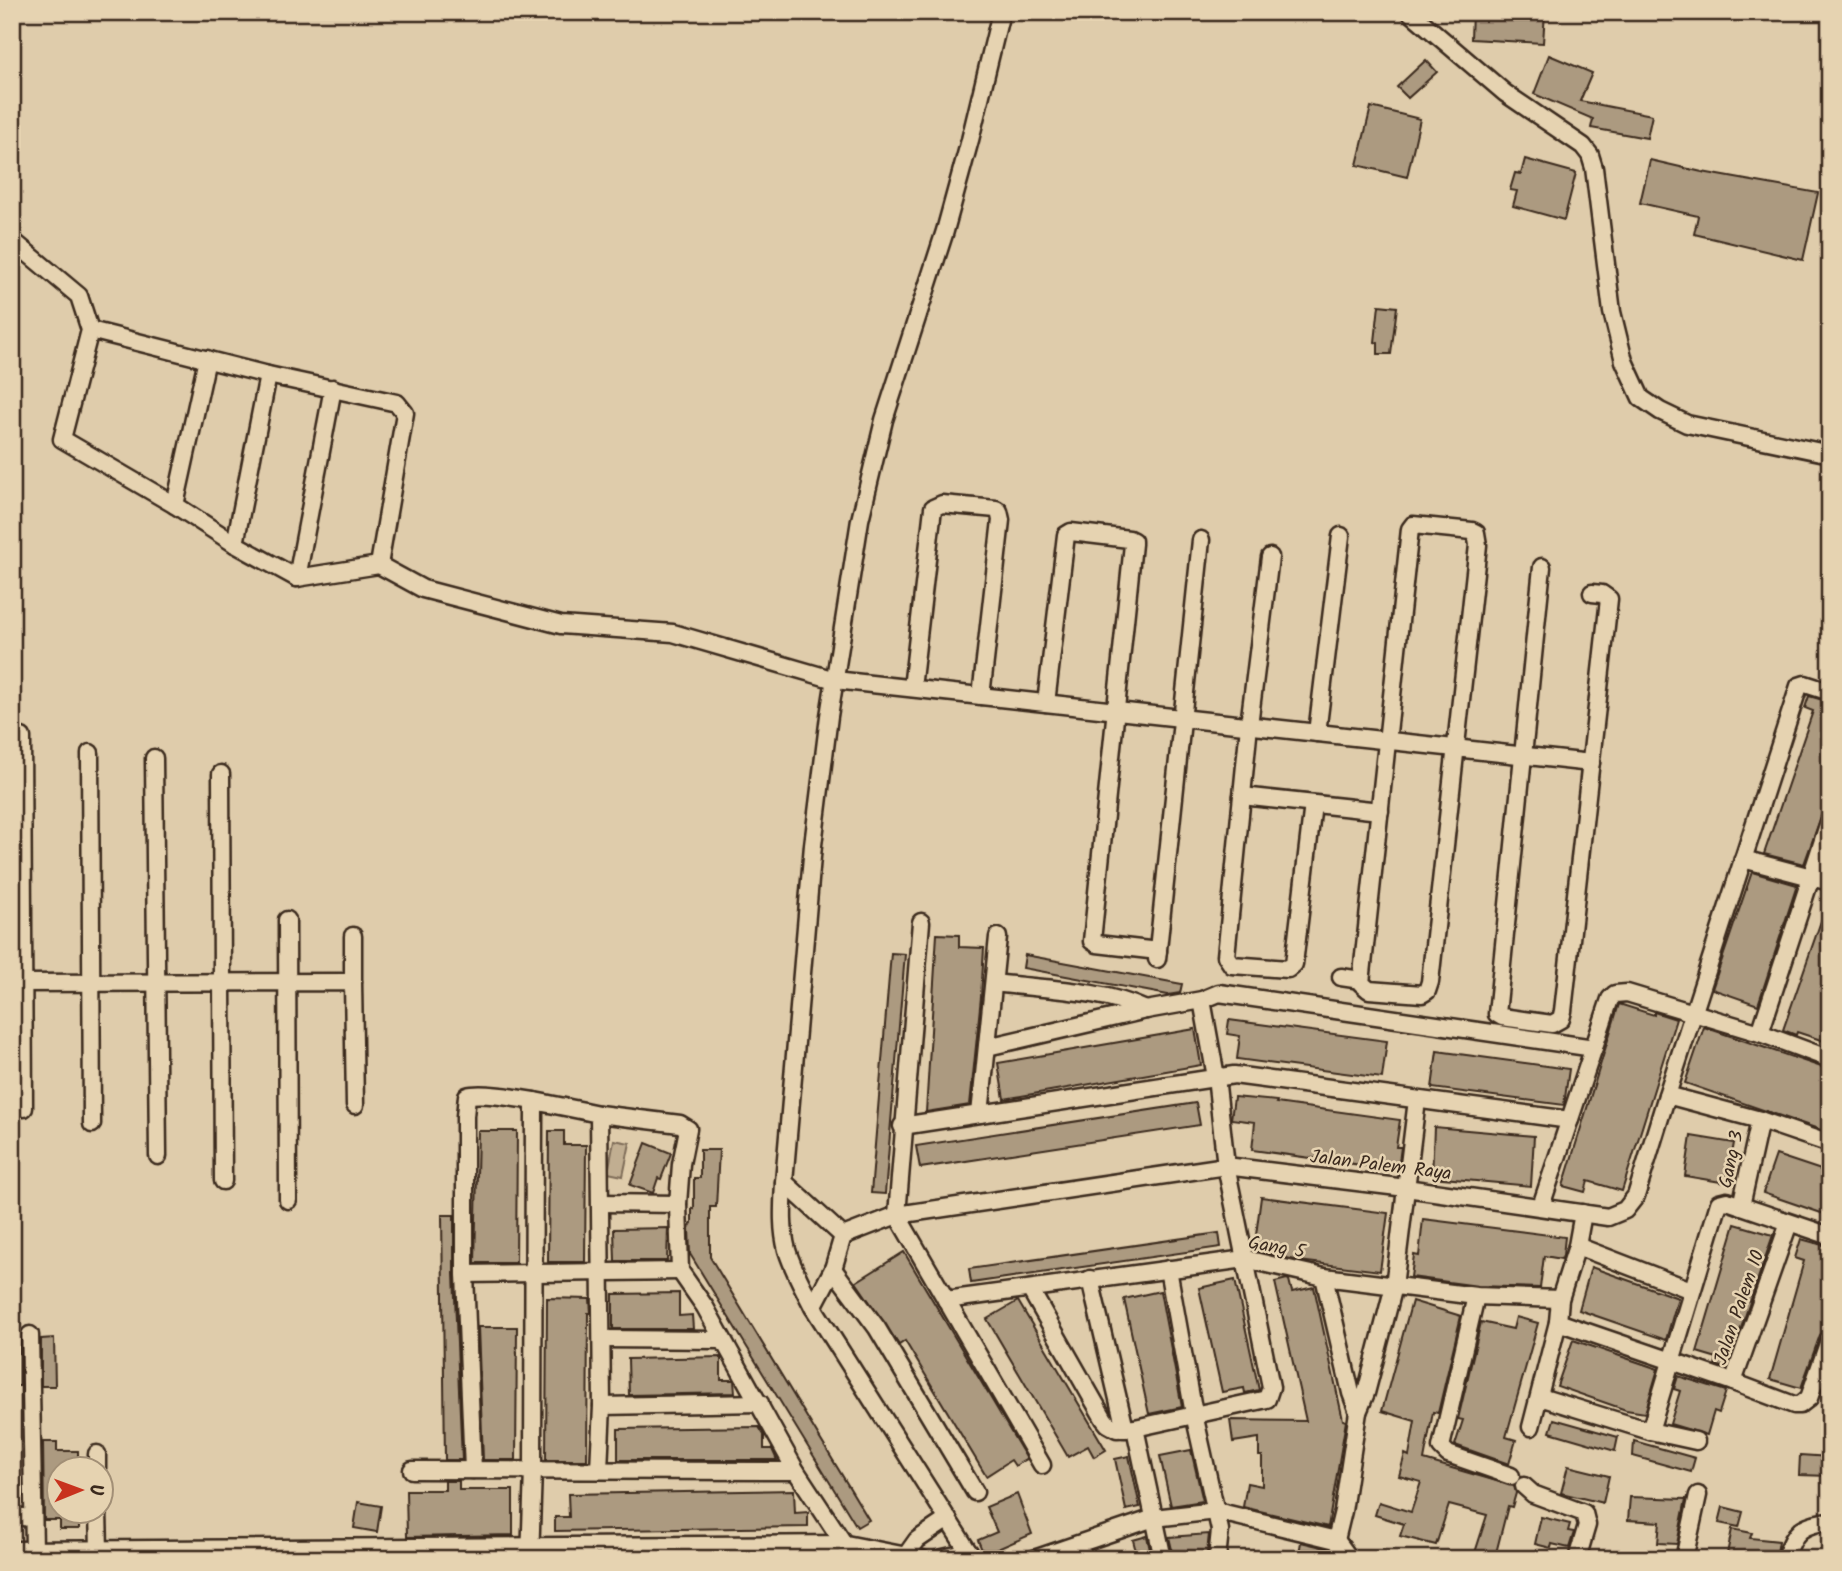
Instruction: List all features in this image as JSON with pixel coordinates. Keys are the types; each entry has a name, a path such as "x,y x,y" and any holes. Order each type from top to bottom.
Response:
{"street":[{"path":"939,1559 971,1555 813,1307 788,1251 783,1182 813,845 860,520 871,466 945,231 1001,12"},
{"path":"1410,12 1505,93 1583,146 1590,155 1594,168 1612,312 1624,361 1641,398 1686,424 1830,454"},
{"path":"12,240 79,296 90,330 62,439 297,578 379,565 424,589 561,625 673,633 835,680 1591,763"},
{"path":"90,330 397,403 405,413 379,565"},
{"path":"176,505 207,359"},
{"path":"236,544 268,374"},
{"path":"297,578 333,388"},
{"path":"912,688 933,508 942,503 996,509 1001,520 981,696"},
{"path":"1413,525 1472,531 1477,538 1455,748 1427,991 1422,994 1369,990 1361,980 1410,529 1413,525"},
{"path":"1046,703 1066,535 1071,532 1133,541 1092,941 1158,956 1201,540"},
{"path":"1317,733 1341,536"},
{"path":"1270,557 1249,726 1226,956 1232,965 1288,970 1294,964 1313,804"},
{"path":"1542,567 1497,1014 1502,1017 1552,1024 1561,1019 1563,1011 1609,598 1592,593"},
{"name":"Jalan Palem Raya","path":"843,1236 897,1215 1226,1166 1608,1217 1625,1210 1632,1204 1798,686 1805,684 1830,692"},
{"path":"12,735 22,737 18,983 24,1108"},
{"path":"90,753 92,1124"},
{"path":"154,758 158,1156"},
{"path":"221,775 223,1181"},
{"path":"1242,796 1380,811"},
{"path":"1760,1033 1830,819"},
{"path":"1743,859 1830,882"},
{"path":"287,920 288,1200"},
{"path":"920,922 897,1215 1042,1465"},
{"path":"353,936 355,1105"},
{"path":"980,1114 998,937"},
{"path":"1341,977 1361,980"},
{"path":"18,983 353,982"},
{"path":"994,983 1098,996 1133,1003 1146,1010"},
{"path":"987,1047 1146,1010 1202,1000 1219,993 1594,1048"},
{"path":"1541,1206 1610,999 1615,994 1627,993 1760,1033 1830,1059"},
{"path":"1030,1289 1104,1419 1113,1427 1130,1429 1261,1402 1270,1394 1226,1166 1216,1077 1202,1000"},
{"path":"902,1126 1234,1075 1570,1120"},
{"path":"473,1470 465,1274 467,1096 477,1094 534,1101 599,1114 680,1124 688,1129 681,1164 678,1204 680,1271 705,1307 796,1471 850,1552"},
{"path":"1667,1095 1830,1144"},
{"path":"1336,1540 1358,1412 1366,1394 1394,1286 1417,1100"},
{"path":"530,1553 533,1470 534,1101"},
{"path":"599,1114 599,1272 603,1406 599,1469"},
{"name":"Gang 3","path":"1741,1206 1760,1121"},
{"path":"783,1182 843,1236 833,1269 813,1307"},
{"path":"1650,1430 1719,1203 1727,1201 1830,1236"},
{"path":"601,1203 678,1204"},
{"path":"1531,1427 1583,1213"},
{"name":"Jalan Palem 10","path":"1558,1322 1734,1382 1789,1223"},
{"path":"1577,1246 1691,1290"},
{"name":"Gang 5","path":"946,1300 1245,1259 1324,1277 1394,1286 1476,1296 1560,1299"},
{"path":"833,1269 877,1328 975,1492"},
{"path":"1168,1269 1194,1414 1220,1530 1217,1559"},
{"path":"465,1274 680,1271"},
{"path":"1324,1277 1351,1393 1358,1412"},
{"path":"1090,1279 1163,1559"},
{"path":"1476,1296 1441,1447 1448,1454 1517,1481 1533,1494 1584,1513 1587,1525 1577,1559"},
{"path":"30,1335 34,1549"},
{"path":"1734,1382 1800,1405 1809,1398 1830,1338"},
{"path":"602,1339 721,1340"},
{"path":"1540,1397 1696,1441"},
{"path":"603,1406 760,1403"},
{"path":"412,1470 796,1471"},
{"path":"1684,1559 1698,1495"},
{"path":"1034,1559 1154,1518 1216,1511 1336,1540 1350,1559"},
{"path":"12,1516 33,1518"},
{"path":"12,1550 99,1549 161,1554 850,1552 914,1557 917,1540 948,1519"},
{"path":"1786,1557 1793,1535 1806,1527 1830,1521"},
{"path":"98,1526 99,1549"}],"shaded area":[{"path":"614,1140 630,1143 623,1176 608,1173"}],"building":[{"path":"1472,12 1545,12 1543,43 1471,39"},
{"path":"1549,55 1592,73 1580,101 1652,115 1647,138 1591,128 1593,119 1534,94"},
{"path":"1426,60 1437,72 1408,98 1397,87"},
{"path":"1371,107 1420,119 1407,177 1357,165"},
{"path":"1525,159 1576,173 1564,220 1513,206 1517,191 1510,190 1515,173 1521,174"},
{"path":"1650,160 1818,193 1803,260 1694,234 1698,216 1640,203"},
{"path":"1379,305 1397,307 1391,354 1378,354 1378,343 1375,342"},
{"path":"1809,696 1830,702 1830,792 1804,864 1764,854 1813,711 1805,708"},
{"path":"1752,872 1797,885 1758,1005 1712,989"},
{"path":"1830,901 1830,1043 1783,1030"},
{"path":"937,934 959,935 959,947 984,948 981,997 970,1105 926,1112"},
{"path":"891,953 905,954 885,1194 871,1193"},
{"path":"1025,955 1182,984 1180,993 1168,995 1023,968"},
{"path":"1619,1004 1676,1019 1622,1191 1588,1181 1585,1192 1563,1186"},
{"path":"1229,1020 1387,1041 1382,1078 1237,1059 1240,1036 1227,1034"},
{"path":"1704,1027 1830,1070 1830,1133 1685,1083"},
{"path":"1195,1029 1201,1065 1004,1099 998,1063"},
{"path":"1437,1051 1569,1069 1564,1105 1432,1088"},
{"path":"1234,1097 1400,1120 1396,1147 1401,1147 1398,1170 1252,1150 1255,1122 1231,1119"},
{"path":"1196,1103 1200,1125 920,1168 916,1146"},
{"path":"1434,1127 1534,1136 1531,1186 1432,1177"},
{"path":"478,1131 517,1131 516,1263 475,1263"},
{"path":"549,1131 564,1131 564,1145 586,1145 585,1262 548,1262"},
{"path":"1691,1136 1734,1143 1727,1183 1685,1176"},
{"path":"646,1143 671,1153 653,1193 630,1185"},
{"path":"700,1150 719,1150 716,1207 710,1207 710,1257 869,1520 857,1527 690,1254 689,1228 692,1223 692,1208 694,1209 694,1178 700,1178"},
{"path":"1776,1155 1830,1173 1830,1216 1763,1193"},
{"path":"1261,1197 1388,1213 1380,1271 1299,1261 1254,1250"},
{"path":"442,1215 454,1215 462,1460 445,1460"},
{"path":"1423,1219 1565,1237 1562,1259 1544,1256 1540,1288 1478,1286 1411,1277 1414,1255 1419,1256"},
{"path":"1735,1224 1773,1235 1727,1369 1715,1365 1717,1358 1697,1352"},
{"path":"668,1228 667,1261 615,1261 614,1229"},
{"path":"1219,1233 1221,1247 971,1283 969,1269"},
{"path":"1801,1239 1830,1247 1830,1315 1801,1388 1770,1379 1804,1261 1795,1258"},
{"path":"904,1252 1027,1459 1015,1466 1011,1460 986,1476 905,1341 899,1345 856,1282"},
{"path":"1591,1267 1678,1298 1666,1340 1579,1310"},
{"path":"1287,1279 1292,1292 1314,1287 1343,1420 1346,1421 1328,1527 1243,1507 1247,1483 1262,1486 1262,1456 1259,1456 1259,1438 1233,1442 1230,1420 1306,1421 1275,1282"},
{"path":"1235,1280 1259,1390 1245,1393 1244,1388 1222,1392 1199,1288"},
{"path":"1160,1291 1182,1407 1149,1414 1124,1299"},
{"path":"679,1293 679,1316 692,1315 693,1329 613,1329 613,1294"},
{"path":"547,1298 590,1299 587,1460 546,1460"},
{"path":"1018,1301 1106,1450 1094,1457 1088,1446 1068,1457 987,1319"},
{"path":"1412,1301 1461,1316 1438,1413 1433,1412 1424,1460 1514,1486 1516,1493 1512,1507 1508,1506 1496,1553 1493,1552 1491,1559 1473,1559 1487,1515 1449,1505 1436,1545 1400,1536 1404,1524 1375,1515 1379,1502 1411,1512 1421,1482 1399,1476 1405,1454 1409,1456 1415,1421 1382,1411"},
{"path":"1516,1317 1538,1323 1506,1437 1516,1440 1509,1464 1455,1445 1463,1420 1458,1419 1481,1322 1513,1329"},
{"path":"478,1327 517,1327 516,1460 483,1460"},
{"path":"54,1338 55,1386 41,1386 41,1339"},
{"path":"12,1339 20,1339 20,1386 12,1386"},
{"path":"1573,1340 1658,1369 1645,1413 1626,1410 1557,1386"},
{"path":"721,1357 721,1380 734,1380 735,1393 629,1395 628,1359"},
{"path":"1678,1376 1726,1391 1719,1413 1714,1411 1707,1435 1670,1424 1680,1391 1674,1389"},
{"path":"1554,1419 1618,1437 1615,1451 1550,1432"},
{"path":"759,1427 764,1435 764,1449 772,1449 777,1460 618,1460 618,1429"},
{"path":"1634,1441 1695,1458 1691,1472 1633,1456"},
{"path":"43,1442 57,1442 57,1451 78,1451 78,1456 46,1456 44,1520"},
{"path":"1191,1450 1203,1501 1171,1506 1160,1456"},
{"path":"1800,1455 1830,1457 1830,1476 1799,1475"},
{"path":"1129,1456 1140,1507 1126,1510 1115,1459"},
{"path":"1568,1466 1609,1476 1603,1503 1561,1493"},
{"path":"445,1481 459,1481 459,1490 513,1490 513,1535 407,1537 406,1490 445,1490"},
{"path":"794,1490 795,1513 808,1512 808,1527 555,1531 555,1517 569,1517 568,1494"},
{"path":"1017,1494 1032,1534 984,1555 978,1540 997,1532 986,1507"},
{"path":"1630,1497 1686,1499 1677,1544 1658,1543 1660,1522 1628,1520"},
{"path":"358,1502 381,1506 377,1532 354,1528"},
{"path":"1723,1507 1743,1512 1739,1527 1719,1523"},
{"path":"1541,1517 1570,1524 1568,1531 1574,1532 1569,1548 1552,1544 1551,1548 1535,1544"},
{"path":"60,1526 79,1526 79,1529 60,1529"},
{"path":"1732,1529 1752,1533 1750,1538 1779,1541 1776,1559 1726,1559"},
{"path":"1209,1534 1207,1553 1173,1554 1169,1537"},
{"path":"1147,1536 1152,1559 1138,1559 1133,1540"},
{"path":"1301,1542 1330,1549 1331,1559 1298,1559"}]}
